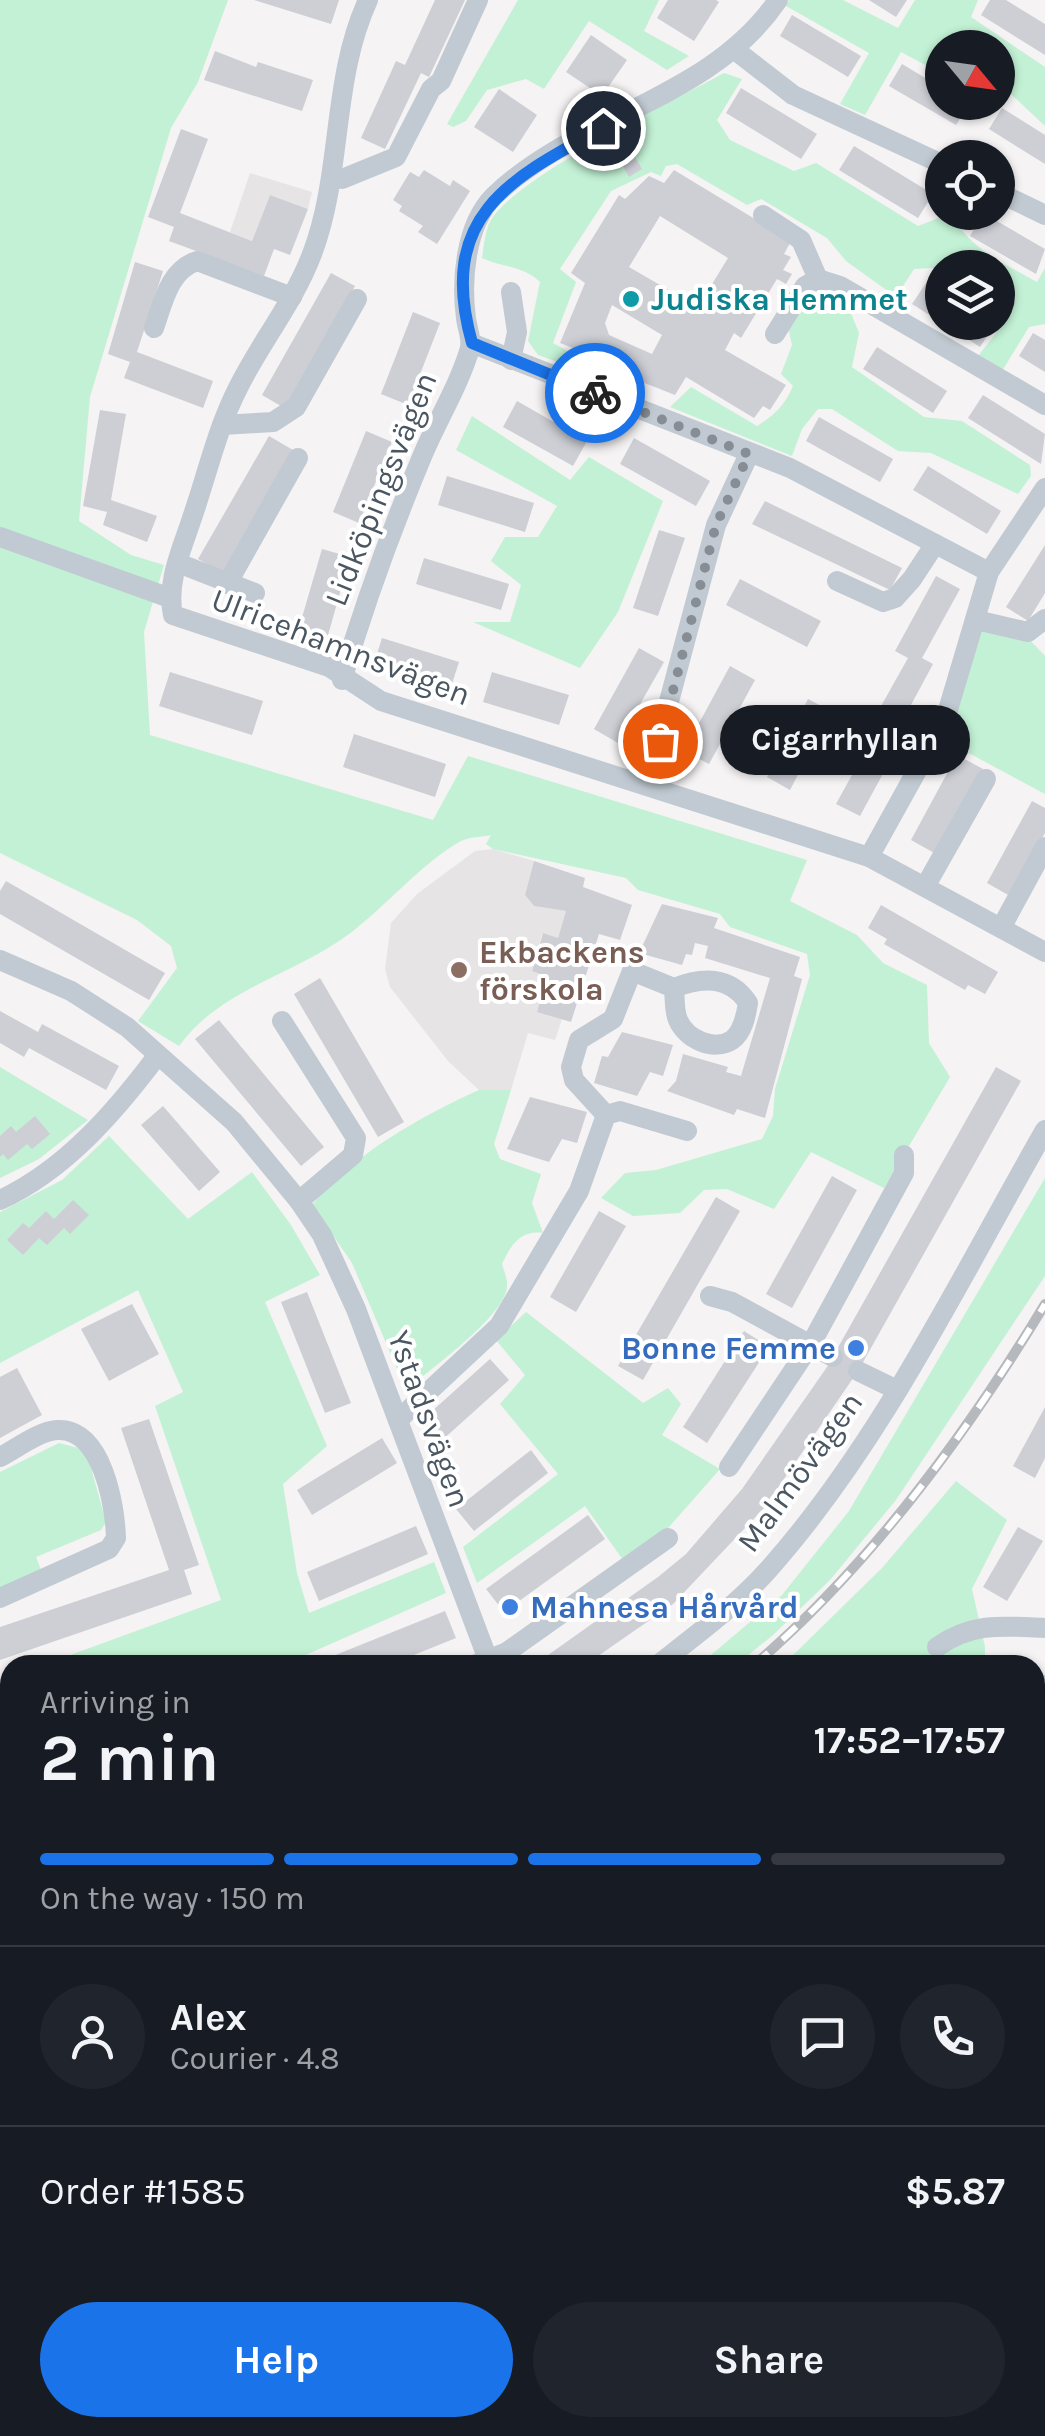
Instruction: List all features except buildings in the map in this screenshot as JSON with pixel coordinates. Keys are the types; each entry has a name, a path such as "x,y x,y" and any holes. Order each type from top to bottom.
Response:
{"street":[{"path":"171,606 178,563 222,425 238,388 292,297 313,253 332,174 340,98 368,0"},
{"path":"342,179 396,156 431,89 441,81 478,0"},
{"name":"Lidköpingsvägen","path":"342,680 361,615 420,460 472,343 465,315 469,245 492,198 538,163 735,50 778,0"},
{"path":"735,50 793,95 925,156"},
{"path":"1015,200 1045,215"},
{"path":"763,215 800,240 818,279"},
{"path":"154,328 173,278 186,264 197,261 292,297"},
{"path":"775,334 805,286 818,279 840,286 1045,405"},
{"path":"510,360 517,332 511,292"},
{"path":"222,425 273,422 296,407 357,299"},
{"path":"472,343 790,468 989,572"},
{"path":"647,784 716,525 749,454"},
{"path":"227,584 298,458"},
{"path":"869,857 946,720 989,572 1038,509 1045,488"},
{"name":"Ulricehamnsvägen","path":"0,537 329,668 342,680 381,701 869,857 1045,952"},
{"path":"837,581 883,602 895,598 935,544"},
{"path":"178,563 255,593"},
{"path":"976,620 1028,632 1045,619"},
{"path":"926,885 986,779"},
{"path":"1001,928 1045,848"},
{"name":"Ystadsvägen","path":"0,960 71,991 126,1027 234,1122 299,1201 333,1256 398,1420 481,1655"},
{"path":"398,1420 499,1326 579,1190 606,1115 574,1080 574,1050 580,1040 613,1019 632,970 674,988"},
{"path":"282,1021 356,1138 354,1155 299,1201"},
{"path":"0,1200 32,1184 84,1140 157,1056"},
{"path":"606,1115 620,1112 687,1131"},
{"name":"Malmövägen","path":"670,1655 766,1573 838,1482 1045,1130"},
{"name":"Malmövägen","path":"729,1467 811,1344 904,1174 904,1155"},
{"name":"Malmövägen","path":"710,1296 732,1302 833,1357"},
{"name":"Malmövägen","path":"858,1371 896,1389"},
{"path":"0,1457 54,1430 68,1432 91,1447 102,1471 116,1538 109,1549 0,1598"},
{"path":"500,1655 668,1538"},
{"path":"937,1647 961,1630 983,1624 1045,1628"}],"shaded area":[{"path":"250,173 312,192 308,209 270,195 252,241 230,232"},
{"name":"Ekbackens förskola","path":"493,849 534,861 525,895 534,906 566,911 558,938 542,934 532,970 546,976 537,1011 562,1019 555,1040 528,1033 511,1090 479,1090 448,1061 390,987 385,969 391,923 417,894 475,851"}],"green space":[{"path":"0,0 228,0 198,82 171,128 90,397 79,521 131,555 164,565 144,632 150,735 433,820 468,756 807,860 790,901 857,935 883,963 927,985 929,1043 950,1077 884,1188 811,1152 774,1209 727,1189 704,1190 680,1213 633,1216 601,1198 625,1173 656,1170 762,1139 773,1116 775,1089 810,975 807,954 730,927 720,914 638,890 626,878 493,849 486,844 491,835 464,840 433,860 349,934 236,996 215,1010 179,1046 138,1021 177,968 171,946 137,920 0,853"},
{"path":"518,0 659,0 644,31 689,56 667,70 589,21 544,89 526,79 487,90 466,121 453,127 447,124"},
{"path":"789,0 843,0 898,28 915,0 978,0 971,17 990,30 925,30 925,65 901,52 865,115 840,104 869,53 786,6"},
{"path":"1015,47 1045,67 1045,126 1015,98"},
{"path":"724,73 742,79 717,120 730,140 794,171 816,163 918,226 925,223 925,230 962,230 984,250 925,250 925,268 914,269 896,297 846,261 827,238 761,199 747,205 677,164 666,166 661,176 651,172 611,191 560,269 576,282 553,343 575,355 589,373 538,355 528,341 540,282 519,270 482,258 491,220 506,202 531,183 635,120"},
{"path":"1045,268 1045,324 1029,327 1002,371 978,356 991,340 1015,340 1015,270 1037,282"},
{"path":"817,291 846,301 859,333 852,367 924,417 962,421 1030,465 1031,476 1018,494 931,453 898,451 832,409 818,409 802,429 792,456 670,407 691,387 757,426 769,418 793,386 781,374 792,345 788,327"},
{"path":"472,416 570,480 589,457 663,501 618,612 580,668 473,622 510,622 521,585 491,561 505,537 538,537 557,506 456,450"},
{"path":"976,620 1028,638 1045,656 1045,794 937,736"},
{"path":"0,1067 88,1120 39,1159 0,1178"},
{"path":"479,1090 511,1090 494,1144 500,1159 541,1174 532,1203 543,1233 522,1236 509,1251 502,1264 507,1287 503,1299 480,1328 406,1390 352,1263 312,1205 367,1153"},
{"path":"109,1136 188,1219 252,1172 291,1225 320,1275 265,1302 327,1446 283,1484 297,1573 309,1613 434,1562 446,1593 306,1655 70,1655 221,1600 155,1406 183,1392 138,1290 0,1363 0,1212 62,1180"},
{"path":"1045,1178 1045,1276 896,1500 830,1580 773,1635 748,1655 711,1655 782,1595 849,1511"},
{"path":"526,1312 643,1403 668,1388 681,1404 662,1435 720,1469 662,1535 623,1560 585,1506 477,1583 463,1547 558,1474 500,1404 525,1375 496,1340"},
{"path":"59,1443 86,1450 106,1522 101,1530 36,1557 41,1570 0,1588 0,1472"},
{"path":"956,1481 1007,1520 972,1589 985,1655 793,1655 882,1568"}],"railway":[{"path":"765,1655 838,1585 914,1496 983,1402 1045,1304"}],"way so far":[{"path":"595,393 749,454 716,525 660,741"}],"place":[{"name":"Judiska Hemmet","path":"631,299"},
{"name":"Cigarrhyllan","path":"660,741"},
{"name":"Ekbackens förskola","path":"459,970"},
{"name":"Bonne Femme","path":"856,1348"},
{"name":"Mahnesa Hårvård","path":"510,1607"}],"route":[{"path":"595,393 472,343 465,315 465,277 469,245 478,219 492,198 538,163 603,128"}]}
